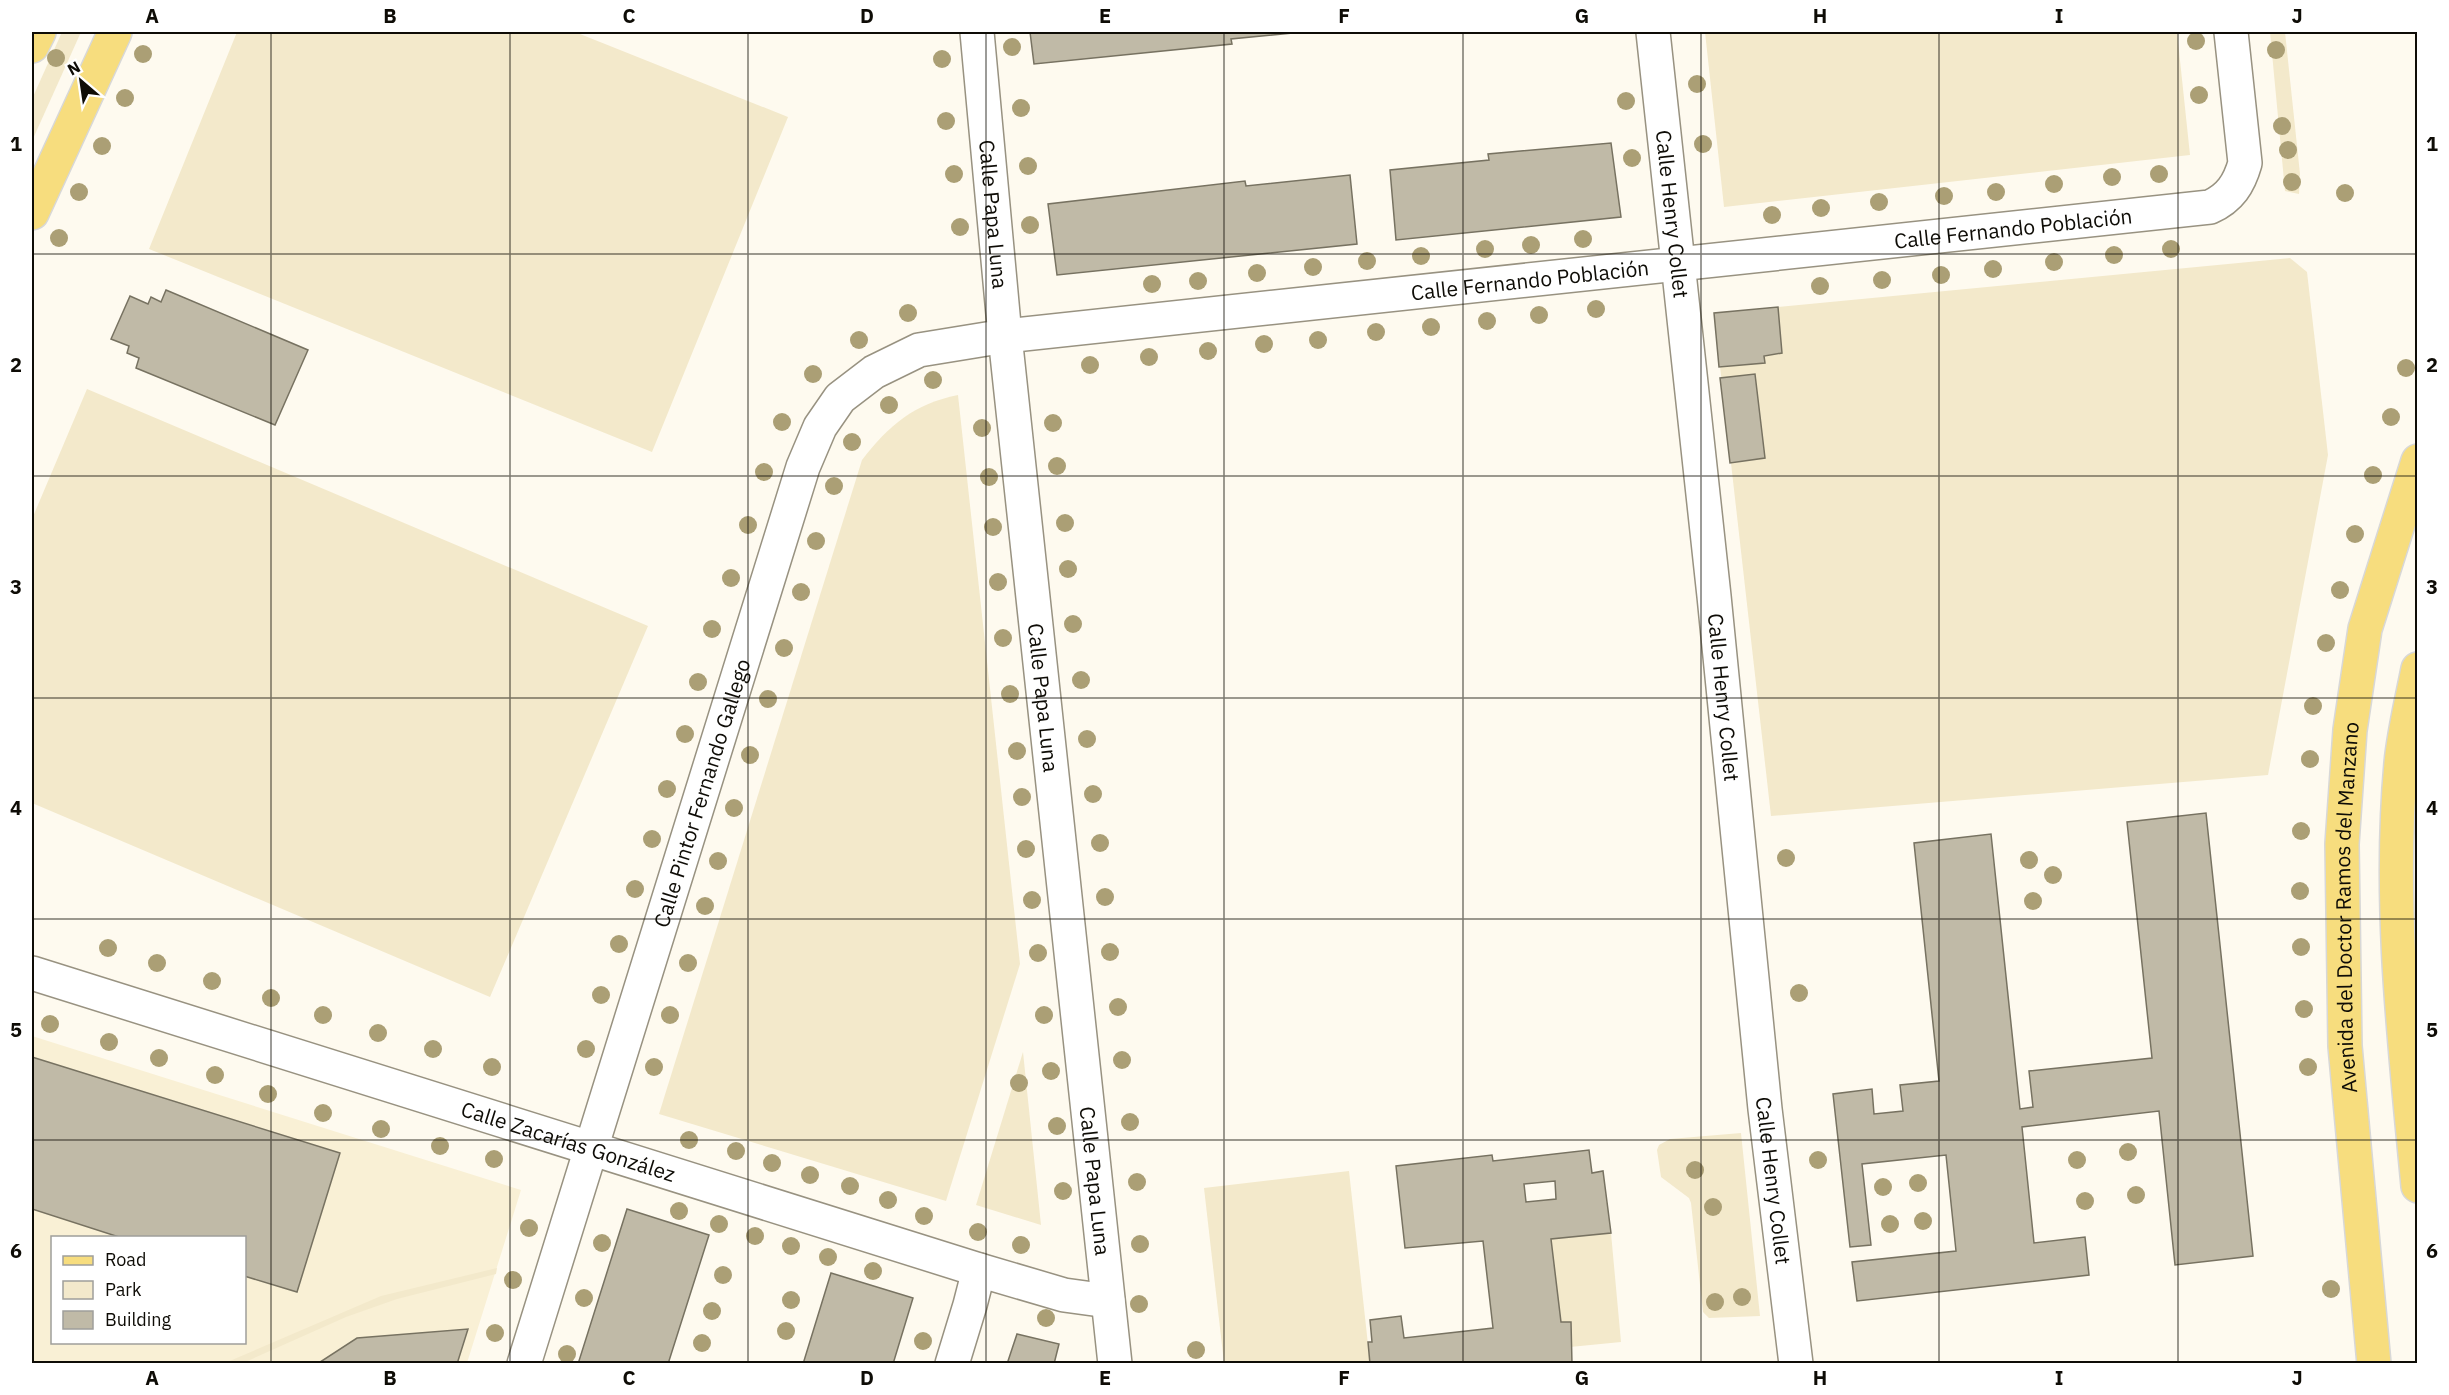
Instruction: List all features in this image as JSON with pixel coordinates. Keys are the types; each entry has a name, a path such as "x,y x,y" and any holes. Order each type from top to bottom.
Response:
{"main road":[{"path":"32,46 39,32"},
{"path":"32,213 116,32"},
{"name":"Avenida del Doctor Ramos del Manzano","path":"2374,1364 2345,1046 2342,844 2350,730 2365,629 2418,461"},
{"path":"2418,669 2401,762 2396,870 2400,976 2418,1186"}],"street":[{"name":"Calle Papa Luna","path":"977,32 1005,336 1115,1364"},
{"name":"Calle Henry Collet","path":"1653,32 1765,1109 1796,1364"},
{"name":"Calle Fernando Población","path":"1005,336 2210,207 2222,202 2230,193 2240,180 2246,163 2231,32"},
{"name":"Calle Pintor Fernando Gallego","path":"524,1364 802,467 820,427 840,398 874,372 919,350 1005,336"},
{"name":"Calle Zacarías González","path":"32,973 979,1270 1064,1295 1108,1301"},
{"path":"952,1364 979,1270"}],"shaded area":[{"path":"32,1036 521,1190 467,1363 32,1363"}],"green space":[{"path":"62,32 81,32 32,141 32,99"},
{"path":"237,32 575,32 788,117 652,452 149,249"},
{"path":"1705,32 2177,32 2190,155 1724,207"},
{"path":"2270,32 2285,32 2300,174 2299,194 2285,191"},
{"path":"2290,258 2307,272 2328,455 2268,775 1771,816 1714,313"},
{"path":"87,389 648,626 490,997 32,803 32,519"},
{"path":"958,395 1020,964 946,1201 659,1114 862,460 882,436 915,410"},
{"path":"1023,1052 1041,1225 976,1205"},
{"path":"1741,1133 1760,1316 1709,1318 1703,1312 1691,1203 1689,1198 1661,1177 1657,1150 1659,1145 1670,1139"},
{"path":"1349,1171 1370,1363 1224,1363 1204,1188"},
{"path":"1611,1233 1621,1342 1570,1347 1571,1322 1561,1322 1551,1239"},
{"path":"497,1268 496,1274 397,1299 346,1317 243,1363 225,1363 381,1296"}],"building":[{"path":"1030,32 1303,32 1231,39 1232,44 1034,64"},
{"path":"1611,143 1621,217 1396,240 1390,170 1489,160 1488,154"},
{"path":"1350,175 1357,244 1057,275 1048,204 1245,181 1246,186"},
{"path":"166,290 308,350 275,425 136,368 139,358 127,353 129,346 111,339 130,296 148,304 151,297 161,302"},
{"path":"1778,307 1782,353 1764,356 1765,363 1719,367 1714,313"},
{"path":"1755,374 1765,458 1730,463 1720,378"},
{"path":"2206,813 2253,1256 2175,1265 2159,1111 2022,1127 2034,1243 2085,1237 2089,1275 1857,1301 1852,1262 1956,1251 1946,1155 1862,1164 1871,1245 1850,1247 1833,1094 1872,1089 1874,1114 1903,1111 1900,1085 1939,1081 1914,843 1991,834 2020,1109 2033,1107 2029,1071 2152,1058 2127,822"},
{"path":"32,1057 340,1153 297,1292 246,1277 246,1236 116,1236 32,1209"},
{"path":"1589,1150 1592,1173 1603,1171 1611,1233 1551,1239 1561,1322 1571,1322 1572,1364 1370,1364 1368,1342 1372,1342 1370,1320 1401,1316 1404,1338 1493,1328 1483,1241 1405,1248 1396,1166 1492,1155 1493,1161","holes":["1555,1181 1556,1199 1526,1202 1524,1184"]},
{"path":"627,1209 709,1235 668,1364 578,1364"},
{"path":"831,1273 913,1298 893,1364 803,1364"},
{"path":"468,1329 457,1364 317,1364 357,1338"},
{"path":"1017,1334 1059,1344 1054,1364 1007,1364"}]}
